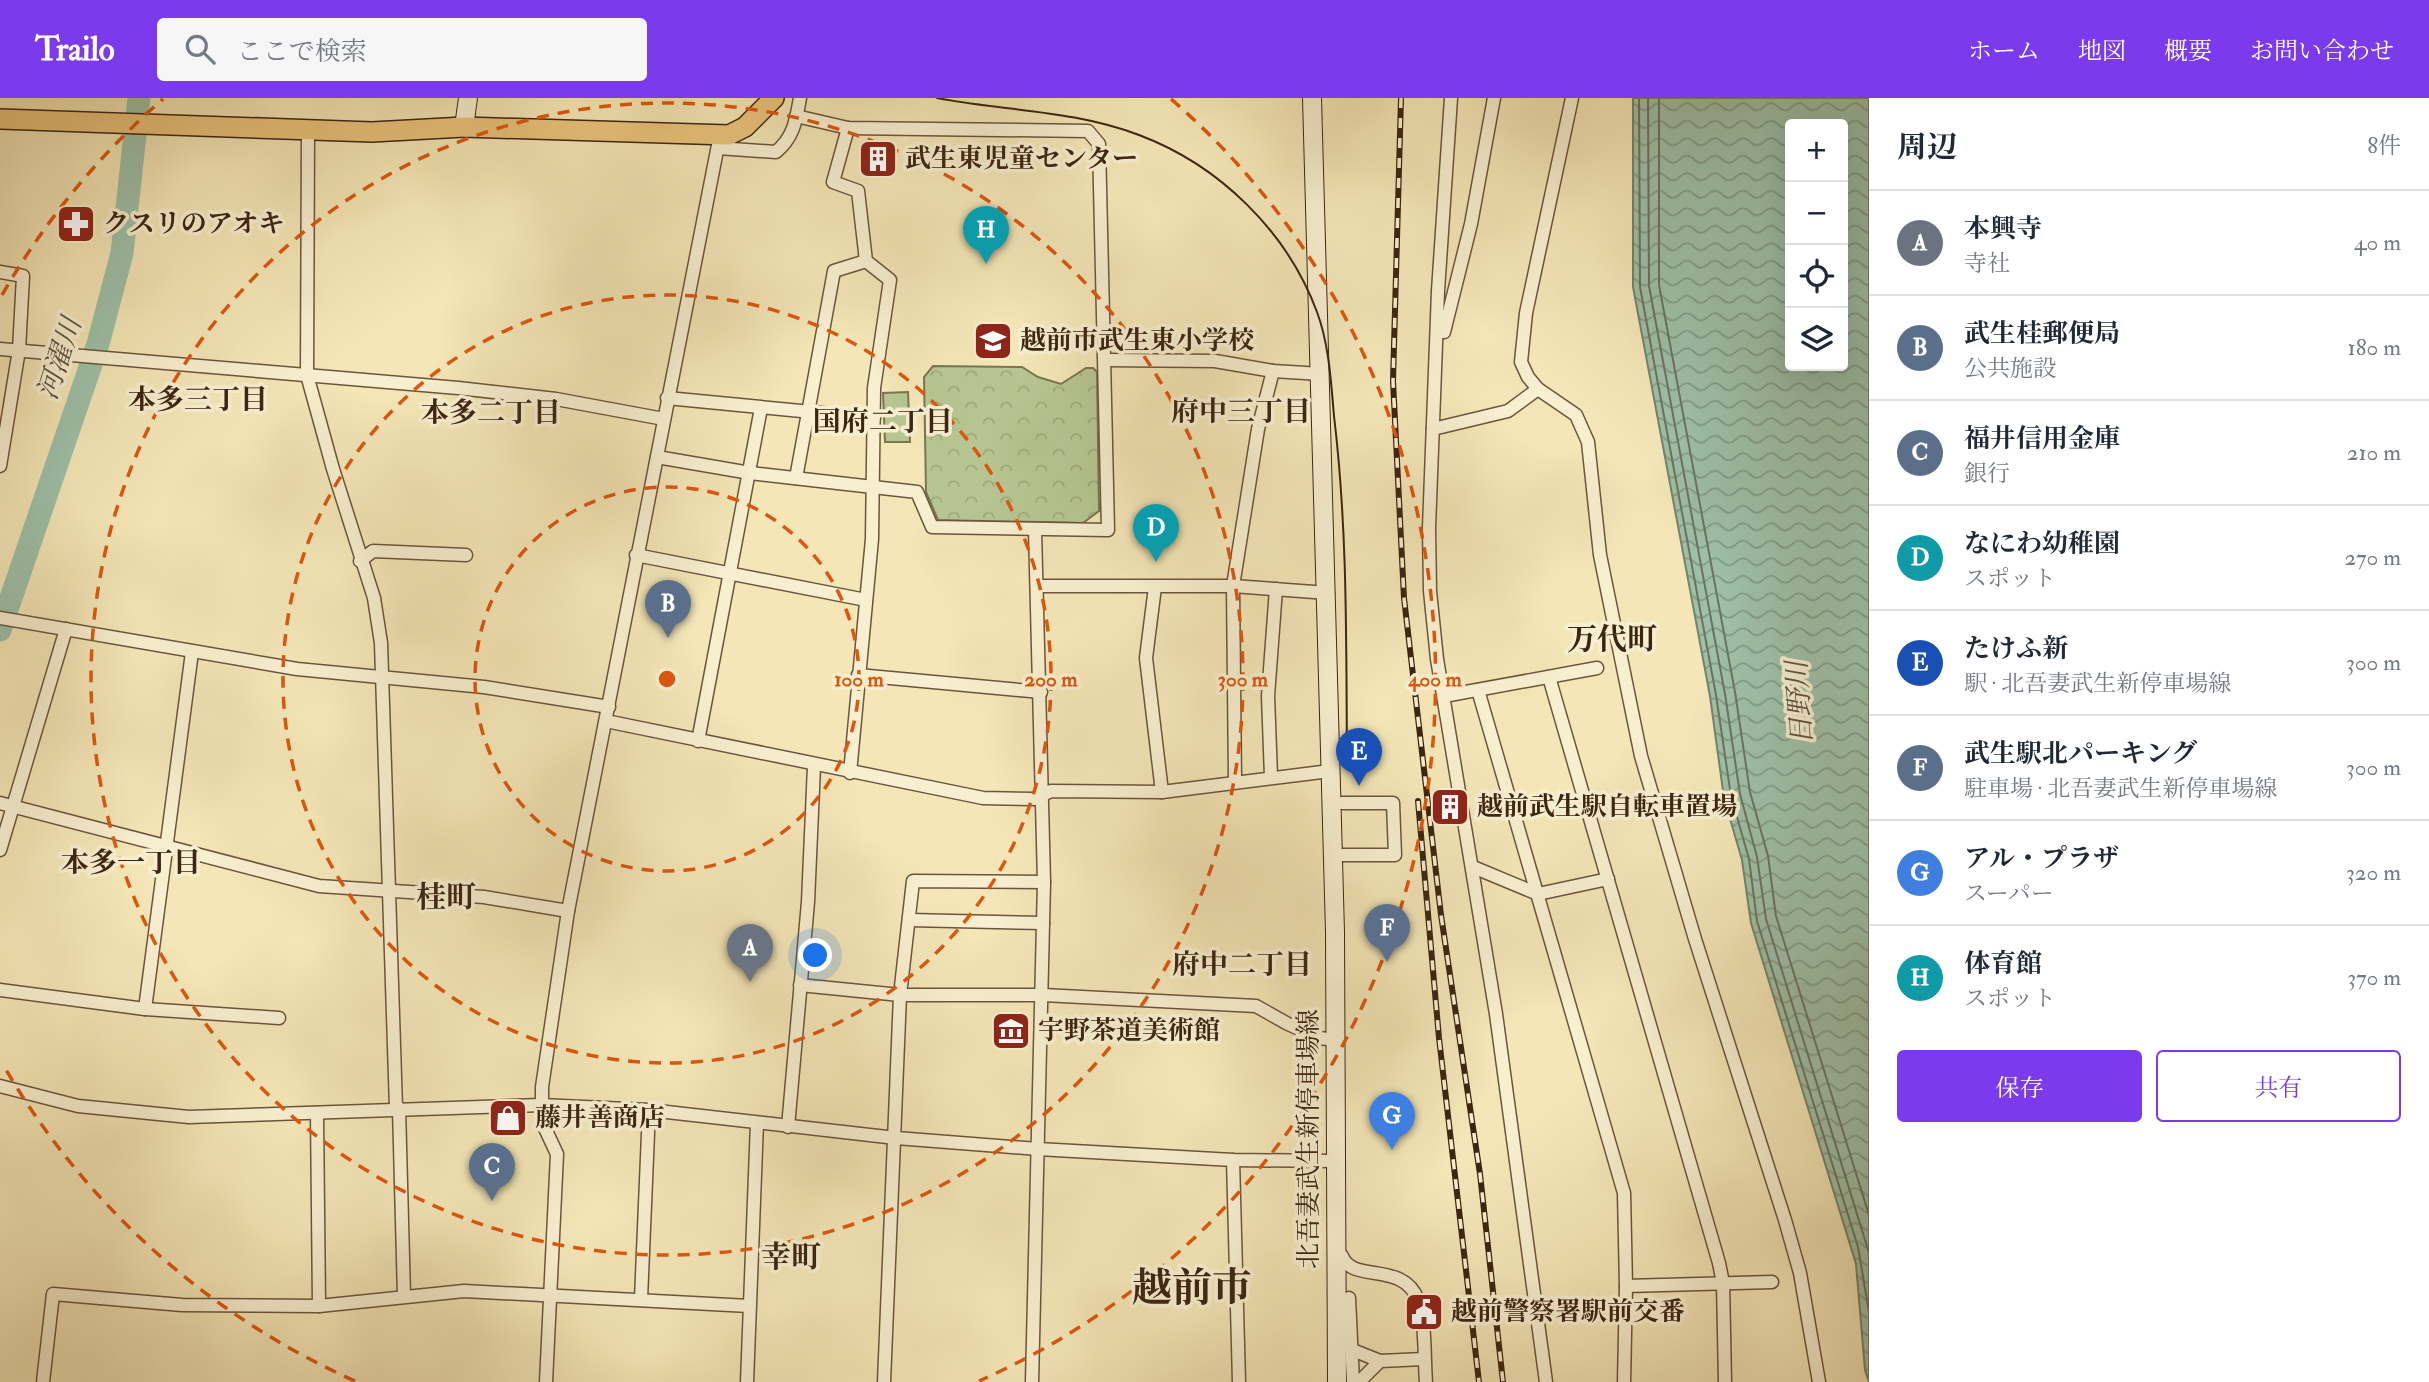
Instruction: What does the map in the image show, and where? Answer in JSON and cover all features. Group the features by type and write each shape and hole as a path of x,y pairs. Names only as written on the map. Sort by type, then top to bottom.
{"main road":[{"path":"0,119 308,130 413,131 464,127 719,141 740,130 774,98"}],"street":[{"path":"464,127 468,98"},
{"path":"546,1382 557,1154 542,1122 541,1105 549,1032 568,911 667,398 719,141 776,152 787,143 800,98"},
{"name":"北吾妻武生新停車場線","path":"1312,98 1328,593 1337,1382"},
{"path":"1438,332 1444,332 1467,246 1494,98"},
{"path":"1572,98 1523,337 1521,362 1528,377 1538,388 1576,415 1588,442 1600,555 1641,756 1695,939 1785,1220 1800,1273 1819,1382"},
{"path":"1450,99 1438,291 1429,528 1430,592 1444,696 1473,867 1546,1382"},
{"path":"657,457 750,473 917,492 932,527 1108,530 1098,144 1088,131 848,128 796,116"},
{"path":"848,128 833,182 858,191 866,261 890,280 874,388 874,489 850,773"},
{"path":"308,130 307,374 376,612 382,676 404,1296"},
{"path":"796,478 834,271 866,261"},
{"path":"0,272 23,276 19,350 0,466"},
{"path":"0,349 307,374 556,399 664,419"},
{"path":"1105,360 1215,361 1273,371 1321,374"},
{"path":"1235,782 1233,586 1258,429 1273,371"},
{"path":"1433,429 1508,411 1538,388"},
{"path":"667,398 874,418"},
{"path":"698,741 732,574 761,408"},
{"path":"1031,1382 1044,882 1044,792 1035,530"},
{"path":"360,561 373,551 466,555"},
{"path":"636,555 866,600"},
{"path":"1037,586 1233,586 1328,593"},
{"path":"1155,587 1146,658 1162,792"},
{"path":"1271,777 1268,696 1276,589"},
{"path":"0,618 192,652 332,673 484,687 609,707"},
{"path":"0,850 6,805 66,629"},
{"path":"145,1009 192,652"},
{"path":"1444,696 1597,668"},
{"path":"858,675 1041,692"},
{"path":"1549,677 1723,1283 1725,1382"},
{"path":"1478,690 1624,1193 1624,1382"},
{"path":"606,721 814,766 983,798 1034,799 1044,792 1162,792 1331,771"},
{"path":"788,1126 814,766"},
{"path":"1341,803 1392,803 1395,855 1341,856"},
{"path":"6,805 319,886 484,897 568,911"},
{"path":"1473,867 1538,894 1608,879"},
{"path":"884,1382 900,995 913,881 1044,882"},
{"path":"909,920 1043,923"},
{"path":"800,985 900,995 1043,995 1256,1006 1320,1038 1335,1040"},
{"path":"0,990 145,1009 279,1018"},
{"path":"0,1086 78,1106 154,1115 223,1118 397,1108 541,1105 649,1110 896,1138 1038,1149 1233,1160 1334,1161"},
{"path":"641,1299 649,1110"},
{"path":"317,1113 319,1306"},
{"path":"747,1382 757,1123"},
{"path":"1233,1160 1239,1382"},
{"path":"1342,1256 1346,1265 1358,1270 1393,1274 1410,1288 1420,1310 1426,1382"},
{"path":"1626,1286 1772,1282"},
{"path":"43,1382 53,1294 182,1305 319,1306 464,1291 552,1293 749,1306"},
{"path":"1349,1298 1353,1382"},
{"path":"1350,1349 1380,1361 1424,1359"},
{"path":"1359,1382 1380,1361"}],"green space":[{"path":"933,366 1022,367 1038,377 1061,384 1086,368 1093,368 1097,372 1099,511 1083,523 938,520 926,492 924,377"},
{"path":"908,392 910,442 885,442 883,393"}],"water":[{"name":"日野川","path":"1633,98 1869,98 1869,1382 1865,1370 1856,1264 1751,923 1742,860 1724,798 1710,696 1633,287"}],"waterway":[{"name":"河濯川","path":"0,630 98,344 122,253 139,98"}],"tram line":[{"path":"937,98 1089,120 1139,135 1168,148 1223,183 1269,228 1288,254 1317,312 1327,350 1342,503 1347,764"}],"railway":[{"path":"1401,98 1393,381 1404,598 1441,915 1480,1174 1503,1382"},
{"path":"1418,801 1439,1038 1479,1382"}],"place":[{"name":"武生東児童センター","path":"878,159"},
{"name":"クスリのアオキ","path":"76,224"},
{"name":"体育館","path":"986,264"},
{"name":"越前市武生東小学校","path":"993,341"},
{"name":"なにわ幼稚園","path":"1156,562"},
{"name":"武生桂郵便局","path":"668,638"},
{"name":"たけふ新","path":"1359,786"},
{"name":"越前武生駅自転車置場","path":"1450,807"},
{"name":"武生駅北パーキング","path":"1387,962"},
{"name":"本興寺","path":"750,982"},
{"name":"宇野茶道美術館","path":"1011,1031"},
{"name":"藤井善商店","path":"508,1118"},
{"name":"アル・プラザ","path":"1392,1150"},
{"name":"福井信用金庫","path":"492,1201"},
{"name":"越前警察署駅前交番","path":"1424,1312"}],"district":[{"name":"本多三丁目","path":"198,400"},
{"name":"府中三丁目","path":"1241,412"},
{"name":"本多二丁目","path":"491,413"},
{"name":"国府二丁目","path":"883,422"},
{"name":"万代町","path":"1612,639"},
{"name":"本多一丁目","path":"131,863"},
{"name":"桂町","path":"446,897"},
{"name":"府中二丁目","path":"1242,965"},
{"name":"幸町","path":"791,1257"},
{"name":"越前市","path":"1192,1288"}]}
